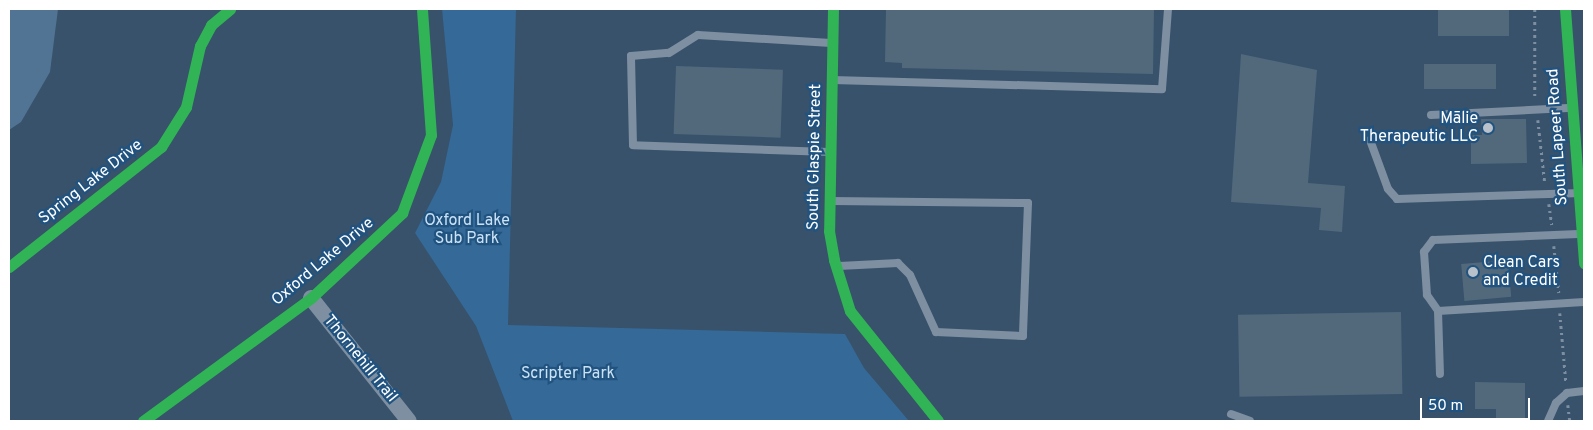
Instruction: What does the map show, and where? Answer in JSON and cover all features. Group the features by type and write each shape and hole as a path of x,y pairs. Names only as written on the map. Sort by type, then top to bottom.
{"street":[{"name":"Spring Lake Drive","path":"9,267 132,174 161,147 186,107 196,78 200,46 211,25 230,9"},
{"name":"Oxford Lake Drive","path":"143,421 311,298 402,214 422,167 431,135 422,9"},
{"name":"South Glaspie Street","path":"833,9 829,201 836,266 850,311 938,421"},
{"name":"South Lapeer Road","path":"1566,9 1584,263"},
{"name":"Thornehill Trail","path":"311,298 409,421"}],"lane":[{"path":"831,80 1162,89 1168,9"},
{"path":"829,152 632,145 631,56 669,53 698,35 832,43"},
{"path":"1431,116 1573,107"},
{"path":"1370,140 1388,189 1398,199 1579,193"},
{"path":"829,201 1028,204 1023,336 936,332 910,275 898,263 836,266"},
{"path":"1440,374 1438,311 1427,295 1424,252 1433,240 1553,237 1582,234"},
{"path":"1438,311 1560,305 1584,302"},
{"path":"1548,421 1556,403 1567,393 1584,391"},
{"path":"1231,414 1250,421"}],"path":[{"path":"1535,9 1536,110 1553,237 1570,421"}],"green space":[{"name":"Scripter Park","path":"442,9 516,9 508,325 845,334 864,368 909,421 513,421 476,326 415,233 441,182 453,125"}],"shaded area":[{"path":"9,9 58,9 50,72 21,122 9,130"}],"building":[{"path":"886,9 1154,9 1153,74 902,68 902,63 885,62"},
{"path":"1438,9 1509,9 1509,36 1438,36"},
{"path":"1241,54 1317,70 1308,183 1345,186 1342,232 1319,230 1321,208 1231,202"},
{"path":"1424,64 1496,64 1496,89 1424,89"},
{"path":"676,66 783,70 781,138 674,134"},
{"path":"1481,119 1526,119 1527,163 1471,164 1471,135 1482,135"},
{"path":"1508,260 1511,297 1464,301 1461,264"},
{"path":"1401,312 1402,394 1239,397 1238,315"},
{"path":"1475,382 1525,383 1525,421 1496,421 1496,409 1475,409"}],"traffic: fast":[{"path":"9,267 161,147 186,107 200,46 211,25 230,9"},
{"path":"143,421 311,298 402,213 431,135 422,9"},
{"path":"833,9 829,231 834,260 850,311 938,421"},
{"path":"1565,9 1584,263"}],"place":[{"name":"Mālie Therapeutic LLC","path":"1488,128"},
{"name":"Clean Cars and Credit","path":"1473,272"}],"park label":[{"name":"Oxford Lake Sub Park","path":"467,230"}]}
